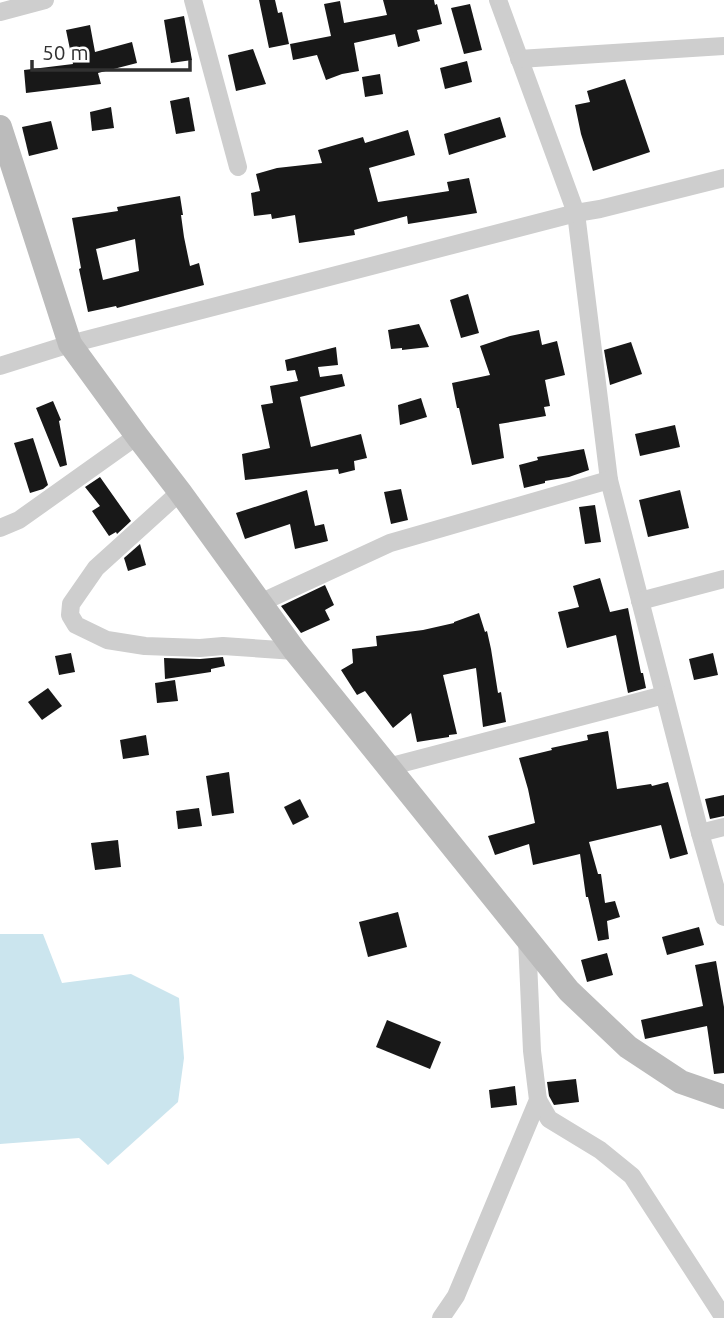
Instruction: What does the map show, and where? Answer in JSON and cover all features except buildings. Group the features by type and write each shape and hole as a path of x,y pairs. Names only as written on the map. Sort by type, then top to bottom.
{"main road":[{"path":"0,127 71,344 295,651 569,991 628,1047 681,1082 724,1097"}],"street":[{"path":"0,12 45,0"},
{"path":"193,0 238,167"},
{"path":"498,0 576,213 609,480 724,916"},
{"path":"519,59 724,46"},
{"path":"0,366 71,344 576,213 724,178"},
{"path":"0,528 19,520 137,436"},
{"path":"260,603 390,543 609,480"},
{"path":"180,492 96,568 71,604 70,615 76,625 107,640 145,646 223,646 295,651"},
{"path":"640,601 724,579"},
{"path":"388,767 664,695"},
{"path":"700,833 724,827"},
{"path":"527,939 532,1051 538,1100 549,1119 600,1150 632,1176 724,1318"},
{"path":"441,1318 456,1296 538,1100"}],"water":[{"path":"0,934 43,934 62,983 131,974 179,998 184,1058 178,1102 108,1165 79,1138 0,1144"}]}
